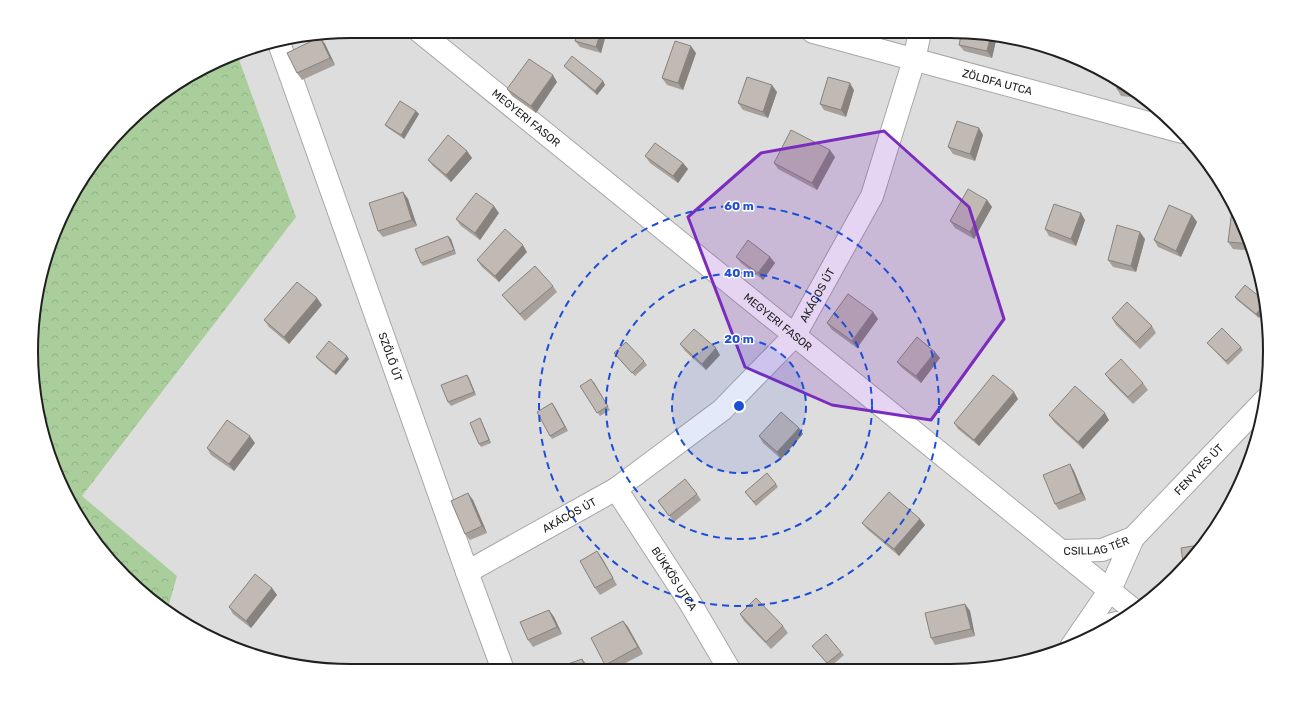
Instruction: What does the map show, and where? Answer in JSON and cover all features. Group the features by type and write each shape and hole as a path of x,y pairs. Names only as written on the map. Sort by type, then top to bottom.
{"street":[{"name":"MEGYERI FASOR","path":"428,38 1063,551"},
{"name":"ZÖLDFA UTCA","path":"835,38 1170,129"},
{"name":"AKÁCOS ÚT","path":"466,572 616,489 722,410 795,335 872,196 914,60 919,38"},
{"name":"SZŐLŐ ÚT","path":"280,46 466,572 501,664"},
{"name":"FENYVES ÚT","path":"1133,538 1258,408"},
{"name":"BÜKKÖS UTCA","path":"616,489 689,601 726,664"},
{"name":"CSILLAG TÉR","path":"1063,551 1102,550 1133,538"},
{"name":"CSILLAG TÉR","path":"1078,637 1110,590 1133,538"},
{"name":"CSILLAG TÉR","path":"1063,551 1130,607"}],"highlighted area":[{"path":"884,131 969,207 1004,319 931,420 832,405 745,367 688,217 761,153"}],"shaded area":[{"path":"950,38 1011,44 1051,55 1088,70 1124,91 1141,103 1185,145 1198,160 1221,195 1231,213 1246,250 1257,290 1260,310 1263,351 1262,371 1257,412 1252,432 1239,471 1231,489 1221,508 1198,542 1171,572 1141,599 1106,622 1070,640 1031,653 991,661 950,664 351,664 290,658 250,647 213,632 194,622 160,599 130,572 103,542 80,508 70,489 55,452 49,432 41,392 38,351 44,290 62,231 80,194 103,160 145,116 160,103 194,80 231,62 290,44 331,39"}],"green space":[{"path":"239,59 296,217 82,496 177,576 169,605 130,572 103,542 80,508 70,489 55,452 44,412 38,351 41,310 49,270 62,231 80,194 103,160 130,130 160,103 194,80"}],"building":[{"path":"576,38 599,38 596,47 575,41"},
{"path":"960,39 990,41 987,51 959,45"},
{"path":"321,40 330,58 297,73 287,53 312,41"},
{"path":"675,41 691,46 678,83 662,78"},
{"path":"572,56 603,81 595,91 564,66"},
{"path":"529,59 553,75 531,106 507,89"},
{"path":"747,77 772,85 763,112 738,103"},
{"path":"828,77 850,83 841,110 820,104"},
{"path":"400,101 416,111 401,135 385,125"},
{"path":"957,121 979,128 970,154 948,147"},
{"path":"791,130 830,150 812,183 774,163"},
{"path":"448,135 467,151 446,175 428,160"},
{"path":"655,143 683,163 673,176 645,156"},
{"path":"968,189 987,200 970,232 950,221"},
{"path":"403,192 412,220 378,231 369,203"},
{"path":"476,193 494,206 475,233 456,219"},
{"path":"1054,204 1081,213 1071,239 1045,229"},
{"path":"1169,205 1192,215 1176,251 1154,240"},
{"path":"1231,214 1244,243 1228,242"},
{"path":"1117,225 1140,232 1131,266 1108,260"},
{"path":"505,229 523,245 495,276 477,260"},
{"path":"448,236 454,250 421,263 415,249"},
{"path":"748,240 770,257 758,273 736,257"},
{"path":"535,266 553,286 520,314 502,295"},
{"path":"297,282 317,298 284,337 264,320"},
{"path":"1245,285 1258,295 1260,310 1256,314 1235,297"},
{"path":"848,294 873,312 852,341 827,323"},
{"path":"1127,302 1152,326 1136,342 1112,318"},
{"path":"1222,328 1241,347 1226,361 1207,343"},
{"path":"694,329 716,348 702,364 680,344"},
{"path":"917,337 935,352 916,376 897,362"},
{"path":"329,341 347,356 334,372 316,357"},
{"path":"626,342 644,361 632,373 614,353"},
{"path":"1121,359 1143,383 1128,397 1105,374"},
{"path":"467,375 474,392 448,402 441,385"},
{"path":"993,375 1014,392 974,440 954,423"},
{"path":"591,379 608,406 597,413 580,386"},
{"path":"1075,386 1105,413 1078,442 1049,415"},
{"path":"552,403 565,427 550,436 537,412"},
{"path":"781,412 799,428 777,452 759,436"},
{"path":"480,418 489,440 479,444 470,423"},
{"path":"227,420 250,436 229,464 207,448"},
{"path":"1070,464 1081,493 1055,504 1043,475"},
{"path":"767,473 776,484 754,502 745,492"},
{"path":"685,479 697,494 669,516 658,501"},
{"path":"889,492 920,519 894,549 862,523"},
{"path":"468,493 482,526 465,534 451,501"},
{"path":"1195,546 1183,559 1181,548"},
{"path":"597,551 613,578 595,588 580,561"},
{"path":"255,574 272,588 246,621 229,607"},
{"path":"756,598 783,626 766,642 740,614"},
{"path":"965,604 971,629 931,638 925,613"},
{"path":"549,610 557,627 528,640 520,622"},
{"path":"623,621 638,647 604,664 591,638"},
{"path":"826,634 841,652 827,663 812,646"},
{"path":"582,659 584,664 568,664"}]}
